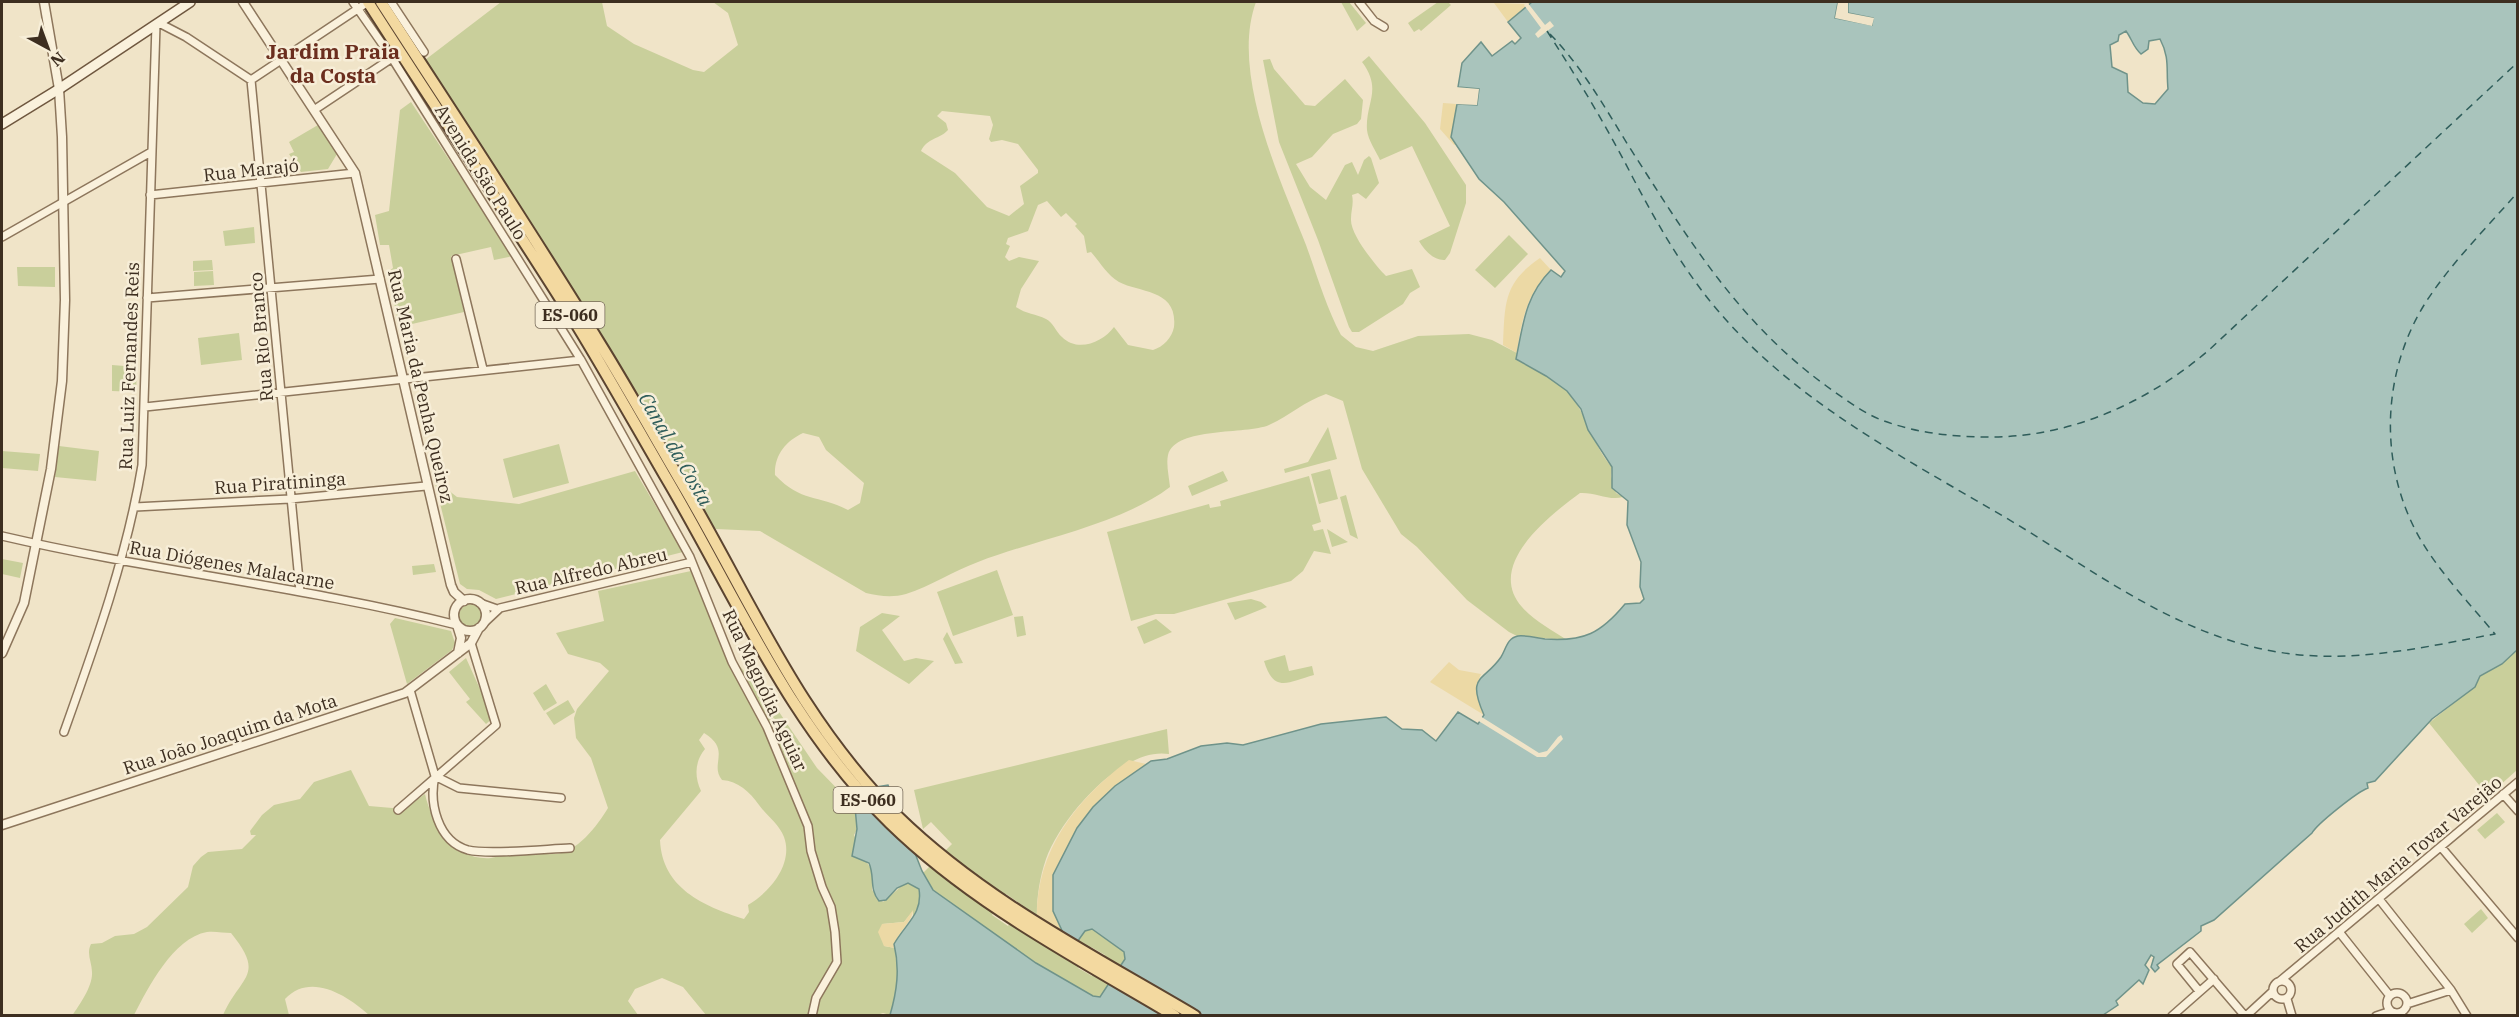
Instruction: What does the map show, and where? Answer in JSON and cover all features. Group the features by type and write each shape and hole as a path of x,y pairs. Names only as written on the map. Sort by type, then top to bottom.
{"main road":[{"path":"2,124 190,2"},
{"name":"ES-060","path":"368,2 576,324 675,493 775,676 834,761 905,837 968,890 1020,924 1175,1016"},
{"name":"ES-060","path":"381,2 597,338 684,488 784,670 842,754 897,815 974,882 1025,916 1195,1016"}],"street":[{"path":"2,653 24,603 52,464 62,381 64,202 59,89 44,2"},
{"name":"Rua Maria da Penha Queiroz","path":"243,2 355,173 404,377 426,486 454,592 464,601"},
{"path":"158,24 195,44 251,80 281,61 355,5 368,2"},
{"path":"391,2 424,52"},
{"path":"1359,2 1374,21 1384,27"},
{"name":"Avenida São Paulo","path":"355,5 392,58 581,360"},
{"name":"Rua Luiz Fernandes Reis","path":"64,732 98,636 135,507 142,465 151,152 158,24"},
{"path":"314,110 392,58"},
{"name":"Rua Rio Branco","path":"251,80 300,591"},
{"path":"2,237 151,152"},
{"name":"Rua Marajó","path":"150,195 262,185 355,173"},
{"path":"456,259 483,369"},
{"path":"147,298 272,286 380,279"},
{"path":"145,407 280,394 404,377 581,360"},
{"name":"Rua Magnólia Aguiar","path":"581,360 692,562 732,662 751,694 786,769 808,826 818,874 831,907 837,962 816,998 812,1016"},
{"name":"Rua Piratininga","path":"135,507 290,499 426,486"},
{"name":"Rua Diógenes Malacarne","path":"2,536 119,561 300,591 457,625"},
{"name":"Rua Alfredo Abreu","path":"480,603 497,609 692,562"},
{"path":"464,601 480,603 486,612 482,626 471,643 458,653 461,638 454,613 459,604 464,601"},
{"name":"Rua Alfredo Abreu","path":"482,626 497,609"},
{"path":"457,625 469,632 482,626"},
{"path":"398,810 435,776 493,729 496,720 471,643"},
{"name":"Rua João Joaquim da Mota","path":"2,825 314,724 411,690 458,653"},
{"path":"411,690 435,776 432,795 434,808 443,829 458,845 477,851 570,848"},
{"path":"435,776 459,788 561,798"},
{"name":"Rua Judith Maria Tovar Varejão","path":"2280,981 2340,933 2517,782"},
{"path":"2503,794 2517,811"},
{"path":"2441,847 2517,938"},
{"path":"2379,899 2451,990 2467,1016"},
{"path":"2340,933 2390,996"},
{"path":"2199,991 2177,964 2190,952 2245,1016 2272,992 2273,986 2280,981 2289,983 2292,989 2287,999 2292,1016"},
{"name":"Rua Judith Maria Tovar Varejão","path":"2292,989 2297,969"},
{"path":"2172,1016 2214,979"},
{"path":"2376,1016 2391,1011 2399,1012 2407,1004 2451,990"},
{"path":"2272,992 2277,998 2287,999"},
{"path":"2390,996 2401,994 2407,1004"},
{"path":"2390,996 2388,1002 2391,1011"}],"green space":[{"path":"501,2 602,2 607,26 634,44 693,70 704,72 738,45 728,13 713,2 1256,2 1250,30 1249,61 1262,125 1272,158 1326,302 1341,335 1356,347 1373,351 1418,336 1469,334 1492,340 1517,353 1516,359 1549,377 1567,391 1574,399 1605,459 1612,467 1611,476 1616,493 1623,497 1612,498 1580,493 1538,528 1516,559 1511,575 1513,591 1522,607 1538,621 1567,640 1517,636 1509,632 1467,600 1417,547 1401,534 1362,469 1343,401 1326,394 1269,425 1197,435 1184,439 1174,446 1168,455 1170,487 1127,512 978,562 906,594 886,596 866,593 760,531 716,529 696,514 425,60","holes":["942,111 990,116 993,125 989,139 991,142 1002,140 1018,144 1038,170 1038,173 1020,186 1024,204 1009,216 987,207 955,173 921,151 930,141 948,130 946,123 937,116","1047,201 1061,217 1066,213 1077,224 1075,226 1084,236 1087,253 1091,252 1115,279 1128,286 1156,294 1170,305 1174,315 1174,327 1164,344 1153,350 1128,345 1114,327 1097,341 1083,345 1075,344 1062,337 1048,320 1016,307 1021,289 1039,261 1019,257 1009,261 1005,257 1010,246 1006,244 1008,238 1028,231 1038,205","803,433 819,437 826,450 864,483 860,503 848,510 793,490 775,475 779,455 797,436"]},
{"path":"1341,2 1349,2 1366,23 1357,31"},
{"path":"1438,2 1448,2 1451,5 1421,31 1419,29 1414,32 1408,23"},
{"path":"1369,56 1425,123 1466,185 1466,203 1450,253 1445,260 1437,259 1430,254 1419,241 1450,226 1412,146 1380,160 1369,138 1367,120 1372,89 1368,72 1362,62"},
{"path":"1270,59 1274,69 1305,105 1315,106 1345,79 1363,100 1361,119 1357,124 1333,134 1312,157 1296,164 1310,187 1326,200 1345,165 1352,162 1358,175 1364,160 1369,156 1379,183 1366,199 1358,193 1352,195 1351,219 1354,233 1386,276 1412,269 1420,287 1410,293 1403,304 1359,332 1352,332 1349,327 1279,142 1263,60"},
{"path":"411,102 513,256 494,260 491,247 451,256 464,312 399,327 388,272 393,268 389,245 380,245 375,215 389,211 400,110"},
{"path":"318,125 337,154 328,169 301,172 289,154 294,152 289,142"},
{"path":"254,227 255,243 225,246 223,231"},
{"path":"1509,235 1528,254 1495,288 1475,270"},
{"path":"212,260 213,270 193,271 193,261"},
{"path":"17,267 55,267 55,287 18,286"},
{"path":"213,271 214,285 194,286 194,272"},
{"path":"239,333 242,360 201,365 198,338"},
{"path":"112,365 137,367 136,392 112,391"},
{"path":"1328,427 1337,459 1285,473 1284,469 1308,462"},
{"path":"559,444 569,483 513,498 503,459"},
{"path":"59,446 99,451 96,481 55,477"},
{"path":"2,451 40,454 38,471 2,468"},
{"path":"1330,469 1338,499 1319,504 1311,474"},
{"path":"635,471 683,552 496,599 479,590 467,589 460,584 434,479 457,497 519,504"},
{"path":"1223,471 1228,481 1192,496 1188,486"},
{"path":"1309,476 1321,522 1312,525 1314,531 1323,529 1331,554 1314,551 1303,571 1291,581 1174,614 1156,614 1131,621 1107,532 1209,504 1210,508 1221,506 1220,501"},
{"path":"1346,495 1358,539 1350,535 1340,497"},
{"path":"1327,529 1348,542 1332,547"},
{"path":"2,559 23,563 20,578 2,574"},
{"path":"434,564 436,572 413,575 412,566"},
{"path":"997,570 1013,615 953,636 937,592"},
{"path":"691,571 720,644 775,706 817,768 855,807 857,829 854,835 872,870 872,890 883,902 904,884 908,883 919,889 919,910 913,917 913,911 904,922 882,924 884,946 895,948 898,965 897,990 890,1015 883,1013 874,1016 706,1015 683,987 662,978 635,989 628,1001 638,1015 369,1015 350,1000 328,989 306,987 295,991 285,999 289,1015 223,1015 243,983 249,967 247,958 231,933 207,932 195,936 173,954 154,978 134,1015 72,1016 85,995 92,977 89,951 91,944 102,943 115,936 134,934 147,927 188,887 193,866 201,857 208,852 242,849 256,835 251,835 250,831 262,815 274,805 300,799 314,782 351,770 369,806 404,809 425,794 433,818 447,839 466,854 478,857 491,858 513,852 562,853 578,844 608,808 591,758 576,738 574,718 577,709 609,671 600,663 568,654 556,633 604,621 598,591","holes":["704,733 712,739 719,751 718,768 722,780 738,785 752,796 779,828 786,847 786,857 778,877 764,893 748,905 749,912 744,919 714,908 687,893 668,871 663,857 660,840 701,791 697,780 697,769 699,759 705,749 699,740"]},
{"path":"1251,599 1267,607 1235,620 1227,603"},
{"path":"471,604 476,605 482,611 482,621 476,627 471,628 466,627 460,621 459,616 460,611 466,605"},
{"path":"882,613 900,616 882,630 904,661 916,658 934,661 909,684 856,651 860,627"},
{"path":"1023,616 1026,635 1017,637 1014,617"},
{"path":"395,618 451,631 455,643 452,650 407,684 390,624"},
{"path":"1156,619 1172,632 1144,644 1137,627"},
{"path":"947,632 963,663 955,664 943,639"},
{"path":"2517,650 2517,770 2488,796 2429,723 2474,687 2480,676"},
{"path":"1285,655 1289,671 1312,666 1314,675 1289,682 1277,682 1272,678 1264,661"},
{"path":"466,658 493,718 486,724 466,702 470,699 449,672"},
{"path":"546,684 557,703 544,711 533,693"},
{"path":"568,700 575,712 554,725 546,713"},
{"path":"1167,729 1169,754 1151,754 1132,761 1096,788 1065,824 1046,859 1042,874 1037,923 1073,948 1085,931 1092,929 1124,952 1125,959 1100,997 1093,996 1036,963 932,890 923,873 952,844 931,822 923,829 914,790","holes":["1006,894 1022,905 1008,926 992,915","1091,947 1105,955 1092,976 1078,968"]},
{"path":"2497,813 2505,822 2485,839 2477,830"},
{"path":"2481,909 2488,918 2472,933 2464,924"}],"sand":[{"path":"1532,2 1508,22 1494,3 1525,4"},
{"path":"1443,103 1457,104 1451,137 1457,144 1454,145 1440,129"},
{"path":"1540,258 1551,270 1536,288 1526,308 1517,353 1503,345 1508,296 1519,276"},
{"path":"1449,662 1459,670 1481,674 1478,694 1484,715 1430,682"},
{"path":"1129,760 1146,764 1093,807 1053,875 1053,911 1065,937 1037,923 1038,898 1051,851 1062,830 1091,792"},
{"path":"913,910 895,948 884,946 878,932 882,924 904,922"}],"water":[{"path":"1532,2 1838,2 1835,18 1872,25 1873,18 1848,13 1848,2 2517,2 2517,650 2502,664 2480,676 2475,687 2432,719 2375,781 2367,783 2368,788 2355,795 2329,816 2214,920 2201,926 2201,931 2157,965 2159,968 2155,972 2151,967 2154,957 2151,955 2145,965 2149,970 2143,984 2139,980 2116,1001 2118,1005 2103,1015 890,1015 897,980 894,944 916,912 920,898 919,889 908,883 897,888 886,900 879,901 874,892 869,863 852,856 857,829 855,807 870,788 888,785 922,871 933,890 1036,963 1093,996 1100,997 1125,959 1124,952 1092,929 1085,931 1075,945 1065,937 1053,911 1053,875 1077,828 1093,807 1115,786 1151,761 1167,759 1201,746 1227,743 1243,745 1321,724 1386,717 1402,729 1422,730 1436,741 1458,712 1478,724 1484,715 1479,702 1477,685 1501,657 1511,639 1528,636 1559,640 1591,634 1608,622 1625,604 1640,603 1644,599 1640,587 1641,562 1627,525 1628,501 1612,488 1612,467 1588,430 1581,409 1567,391 1516,359 1526,312 1536,290 1551,270 1561,277 1565,271 1504,202 1479,179 1451,137 1457,104 1477,105 1479,89 1458,87 1462,63 1481,42 1492,56 1512,41 1515,44 1521,38 1508,22","holes":["2126,31 2141,54 2148,49 2149,41 2160,39 2163,46 2168,89 2155,104 2143,103 2128,92 2127,74 2112,67 2110,45 2118,41 2119,35"]}],"pier":[{"path":"1527,2 1545,25 1550,21 1554,26 1538,38 1535,34 1541,28 1524,5"},
{"path":"1838,2 1841,2 1839,16 1870,22 1846,15 1845,2 1848,2 1848,13 1874,18 1872,26 1835,18"},
{"path":"1455,87 1479,89 1477,105 1454,104 1457,101 1475,102 1476,91 1458,90"},
{"path":"1480,716 1539,753 1547,751 1561,735 1563,739 1546,757 1537,757 1477,720"}],"ferry route":[{"path":"1547,31 1592,103 1660,228 1680,260 1714,306 1746,341 1781,373 1856,428 2140,600 2204,631 2237,643 2272,651 2328,656 2384,653 2495,634 2438,566 2422,542 2407,512 2397,481 2392,448 2391,416 2394,383 2402,351 2415,321 2432,293 2452,267 2518,192"},
{"path":"1550,34 1592,87 1692,243 1715,274 1765,333 1793,360 1845,399 1879,419 1920,431 1977,437 2051,431 2107,413 2161,386 2209,350 2518,62"}],"district":[{"name":"Jardim Praia da Costa","path":"333,63"}],"water label":[{"name":"Canal da Costa","path":"676,449"}]}
